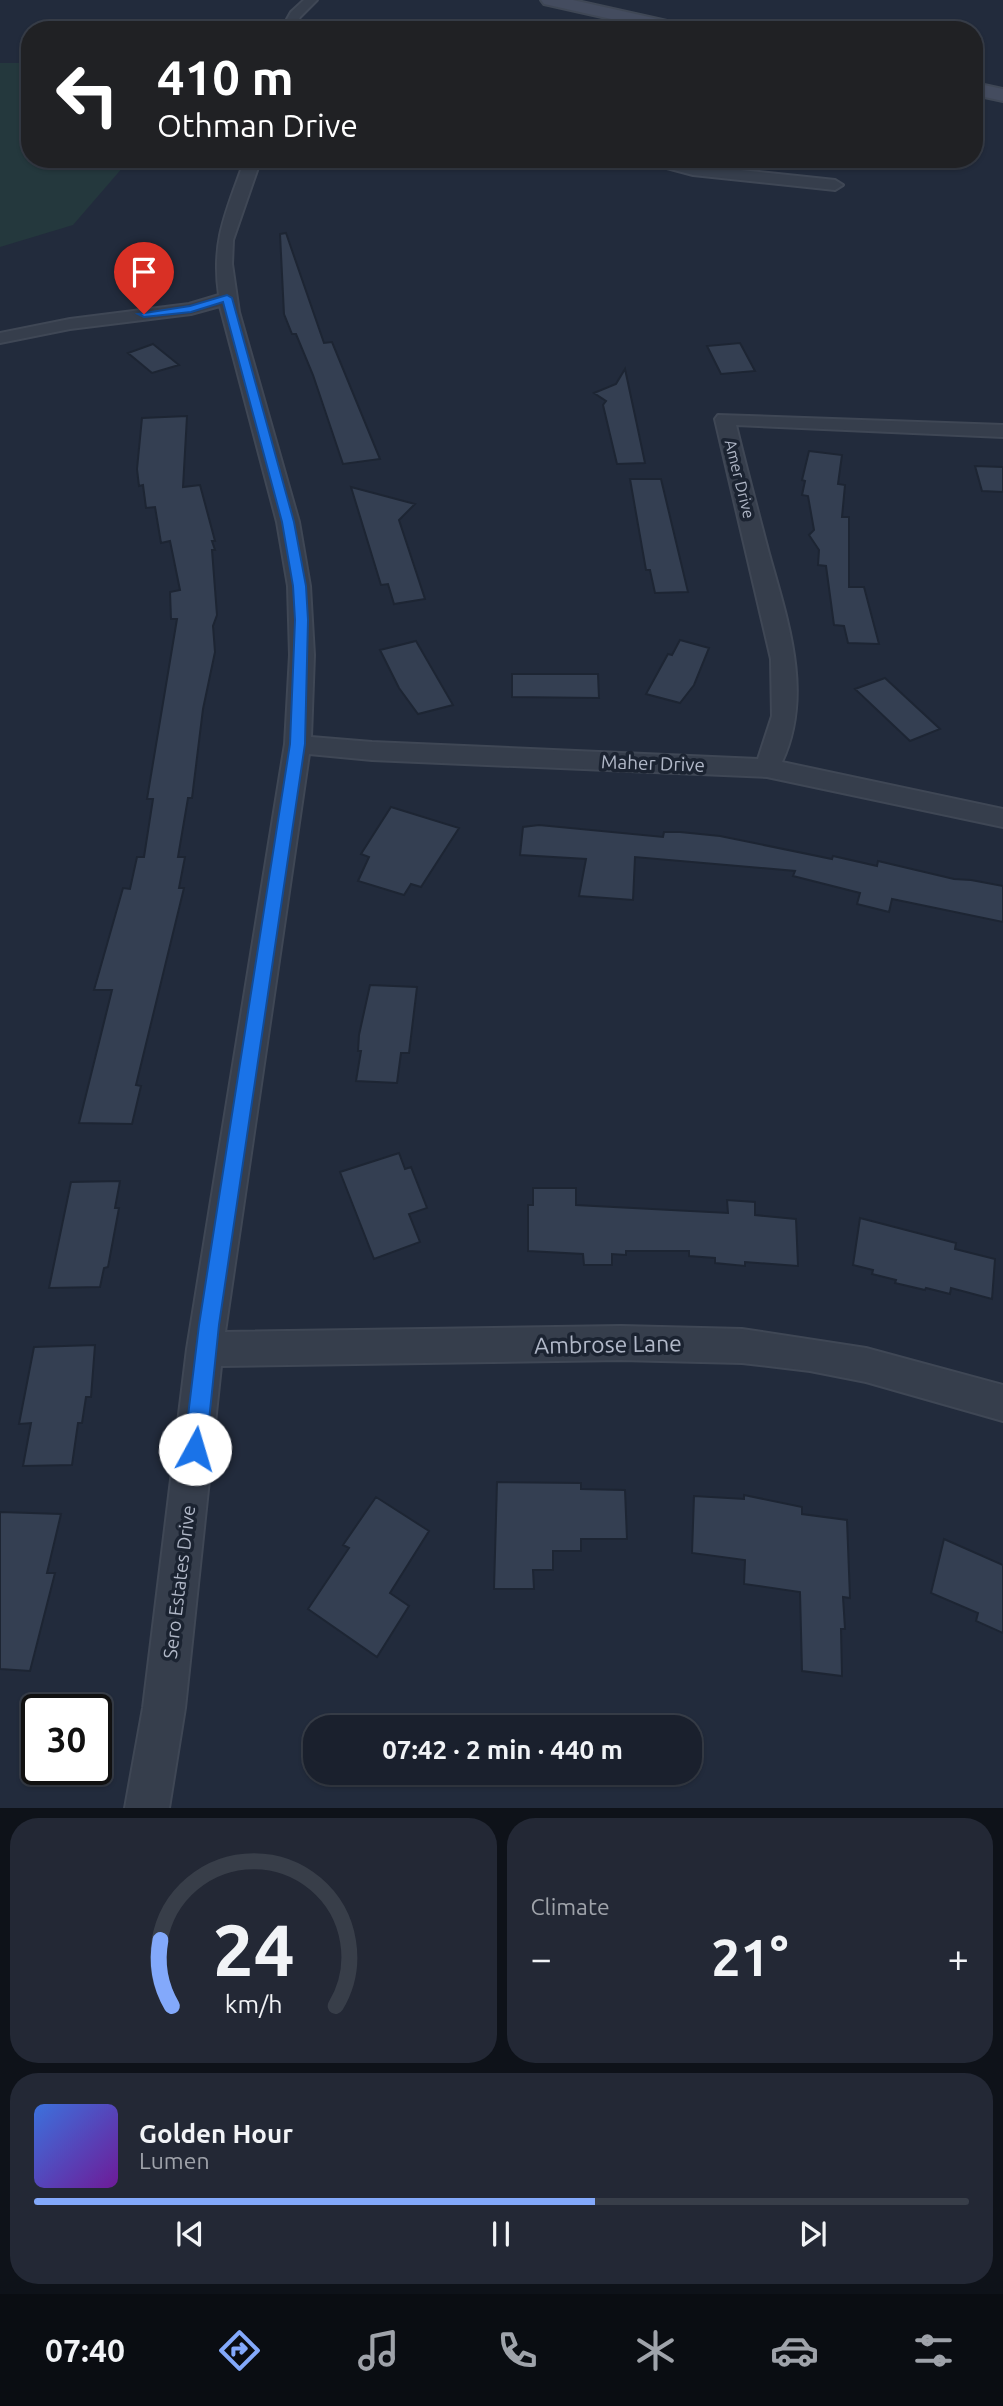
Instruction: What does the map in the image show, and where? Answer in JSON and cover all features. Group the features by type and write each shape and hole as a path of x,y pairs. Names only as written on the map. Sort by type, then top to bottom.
{"street":[{"path":"292,21 311,0"},
{"path":"550,0 619,21"},
{"path":"983,91 1003,95"},
{"name":"Sero Estates Drive","path":"147,1808 164,1708 205,1349 298,744 302,655 299,586 288,522 227,298 223,264 225,240 250,168"},
{"path":"683,168 835,185"},
{"path":"0,338 70,324 191,309 227,298"},
{"name":"Amer Drive","path":"767,768 773,759 784,715 783,662 778,625 725,419 1003,431"},
{"name":"Maher Drive","path":"298,744 372,751 767,768 1003,818"},
{"name":"Ambrose Lane","path":"205,1349 459,1347 658,1341 736,1345 784,1350 896,1370 1003,1403"}],"green space":[{"path":"0,63 21,63 21,168 122,168 73,225 0,247"}],"building":[{"path":"286,233 324,343 332,342 380,459 343,464 313,375 296,334 292,334 284,314 280,234"},
{"path":"740,343 755,371 721,374 707,346"},
{"path":"153,344 179,365 152,373 128,353"},
{"path":"625,369 645,463 617,464 603,405 606,401 594,393 616,384"},
{"path":"187,416 183,487 200,485 215,541 212,541 215,550 212,550 217,615 213,626 215,652 203,709 192,798 188,798 178,857 185,857 179,888 184,888 136,1085 141,1086 132,1124 79,1123 112,990 94,990 123,888 130,889 137,857 144,857 153,799 147,799 177,619 171,619 170,592 180,590 170,541 161,543 155,507 146,508 143,485 139,486 137,469 142,418"},
{"path":"809,451 842,455 838,484 845,485 842,517 849,517 849,587 864,587 879,644 848,643 844,626 834,625 826,566 818,565 819,550 809,535 814,530 808,496 802,495 805,481 802,480"},
{"path":"975,466 1003,467 1003,492 982,491"},
{"path":"630,479 661,479 688,592 655,593 650,570 646,570"},
{"path":"351,487 415,504 399,520 425,599 394,604 388,584 381,585"},
{"path":"680,640 709,648 694,685 680,703 646,694 668,654 672,655"},
{"path":"416,641 453,705 418,714 399,688 380,650"},
{"path":"512,674 598,674 599,698 512,697"},
{"path":"885,678 940,729 910,741 855,689"},
{"path":"391,807 459,828 421,887 411,884 404,895 358,881 369,857 361,854"},
{"path":"539,825 663,837 664,832 720,836 832,859 833,856 877,866 878,861 954,879 1003,886 1003,922 892,899 889,912 857,904 860,893 793,876 795,871 635,857 633,900 579,896 586,859 520,855 523,827"},
{"path":"370,985 417,987 409,1053 401,1053 397,1083 356,1081 361,1051 358,1051 359,1035"},
{"path":"399,1153 405,1169 411,1167 427,1208 409,1214 420,1242 374,1259 340,1172"},
{"path":"120,1181 115,1208 119,1208 108,1267 104,1268 100,1287 49,1288 71,1182"},
{"path":"533,1188 576,1188 576,1205 728,1213 727,1200 755,1202 755,1215 796,1219 798,1266 715,1263 715,1258 689,1256 689,1251 626,1251 626,1255 612,1254 612,1265 584,1265 583,1254 528,1251 528,1205 533,1205"},
{"path":"860,1218 956,1243 955,1249 995,1259 992,1299 951,1288 950,1294 895,1283 896,1280 872,1274 873,1270 853,1265"},
{"path":"95,1345 91,1397 86,1397 82,1423 78,1423 72,1465 23,1466 31,1423 19,1424 34,1347"},
{"path":"497,1482 581,1483 581,1489 625,1490 627,1539 581,1539 581,1551 553,1551 553,1570 533,1570 534,1589 494,1589"},
{"path":"744,1495 802,1507 802,1514 847,1520 850,1598 843,1597 845,1629 841,1629 842,1676 802,1671 800,1592 744,1584 745,1560 692,1553 694,1496 744,1499"},
{"path":"376,1497 429,1531 390,1593 409,1606 377,1657 308,1609 349,1548 343,1545"},
{"path":"0,1512 61,1514 47,1573 55,1573 30,1671 0,1669"},
{"path":"944,1539 1003,1565 1003,1633 976,1621 978,1613 931,1593"}],"route":[{"path":"144,314 191,309 227,298 252,398 288,522 299,586 301,620 298,744 205,1349 195,1449"}]}
